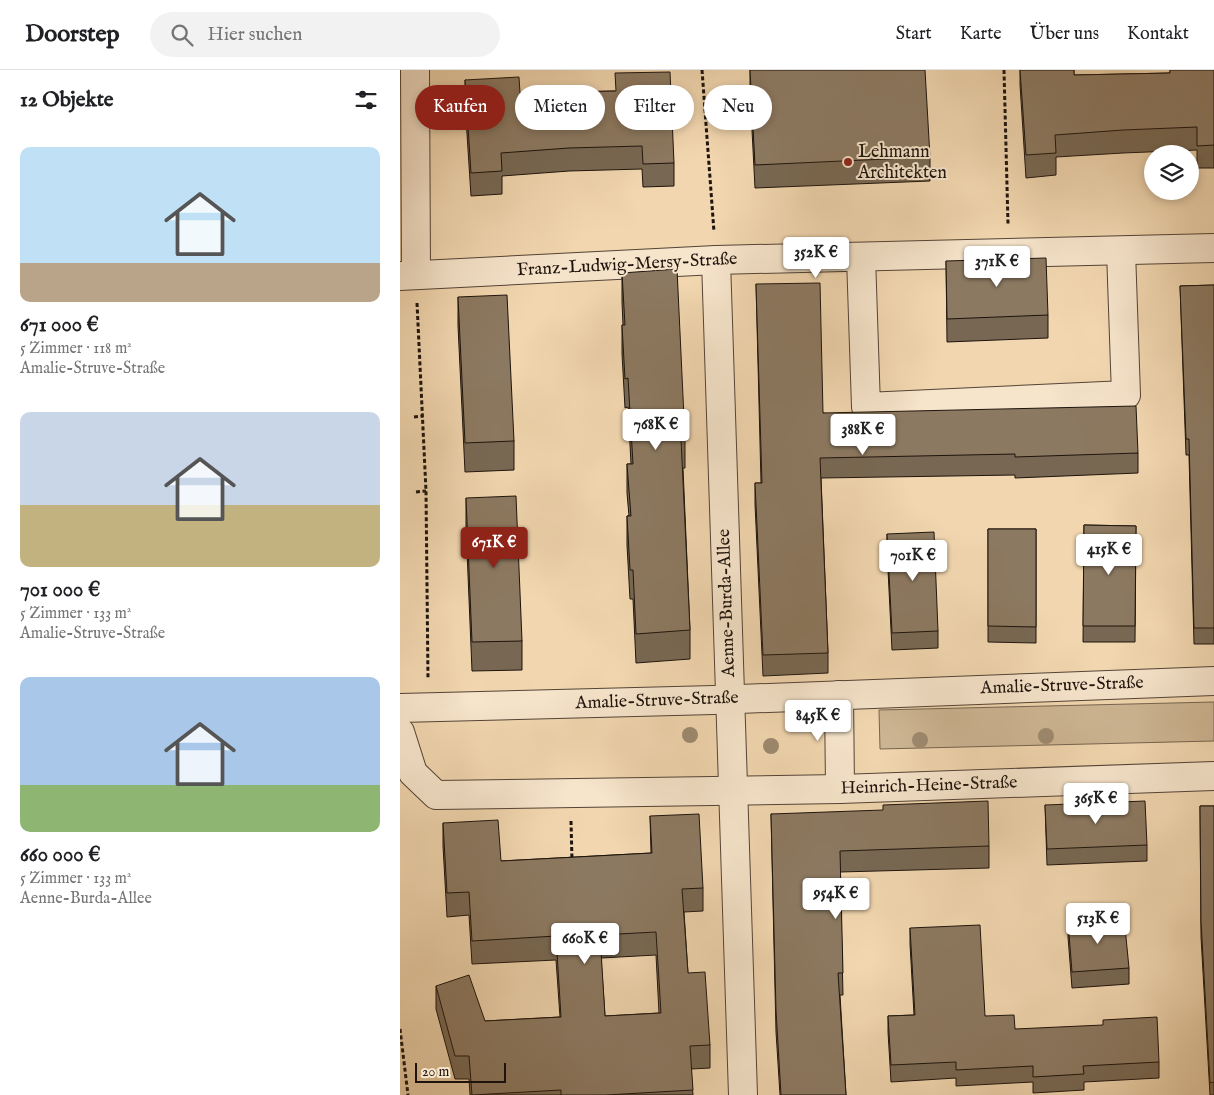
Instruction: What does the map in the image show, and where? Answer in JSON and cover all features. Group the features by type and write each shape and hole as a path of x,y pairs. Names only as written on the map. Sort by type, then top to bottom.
{"street":[{"path":"408,275 416,70"},
{"name":"Franz-Ludwig-Mersy-Straße","path":"408,275 716,260 1214,248"},
{"path":"861,257 866,407 1126,395 1121,251"},
{"name":"Aenne-Burda-Allee","path":"716,260 743,1095"},
{"name":"Amalie-Struve-Straße","path":"400,708 730,700 1214,681"},
{"path":"838,695 840,789"},
{"path":"400,732 412,773 436,795 733,791"},
{"name":"Heinrich-Heine-Straße","path":"733,791 1214,776"}],"path":[{"path":"702,70 716,260"},
{"path":"1004,70 1008,254"},
{"path":"408,275 418,342 423,416 429,706"},
{"path":"412,342 418,342"},
{"path":"414,417 423,416"},
{"path":"416,492 426,491"},
{"path":"570,794 572,861"},
{"path":"400,1029 408,1095"}],"shaded area":[{"path":"1214,702 1214,741 880,749 879,710"}],"building":[{"path":"750,70 925,70 930,157 755,165 753,130 772,130 772,85 751,85"},
{"path":"1020,70 1074,70 1074,75 1170,73 1170,70 1214,70 1214,145 1197,145 1197,127 1123,130 1055,135 1056,153 1026,155"},
{"path":"670,72 671,85 616,85 615,73"},
{"path":"519,77 520,85 515,85 515,130 605,130 605,91 615,91 615,130 673,130 674,163 643,164 642,146 569,148 501,153 502,171 471,173 468,130 505,130 505,85 465,85 465,80"},
{"path":"1046,258 1048,315 947,319 946,261"},
{"path":"677,269 685,439 681,439 690,630 636,634 633,570 630,570 627,516 631,516 627,464 633,464 628,378 625,379 622,325 625,325 622,273"},
{"path":"820,283 823,413 1136,406 1138,453 1015,457 1015,454 820,458 828,653 763,655 755,483 762,483 756,284"},
{"path":"1214,285 1214,628 1194,628 1189,439 1186,439 1180,286"},
{"path":"507,295 514,441 465,443 458,297"},
{"path":"516,496 522,641 472,642 466,498"},
{"path":"1084,525 1136,526 1135,626 1083,626"},
{"path":"988,529 1036,529 1036,627 988,626"},
{"path":"934,532 938,631 892,633 887,534"},
{"path":"988,801 989,846 840,851 843,973 838,973 846,1095 781,1095 776,1010 771,814 883,810 883,805"},
{"path":"1145,801 1147,845 1047,849 1045,805"},
{"path":"1200,806 1214,806 1214,1082 1210,1083 1201,921"},
{"path":"699,814 703,888 682,889 688,973 705,972 710,1045 690,1046 693,1090 606,1095 561,1095 561,1090 472,1095 469,1056 455,1056 436,986 469,975 485,1021 561,1017 556,936 472,941 469,892 447,893 443,823 498,820 501,861 652,853 650,816","holes":["656,932 661,1013 605,1016 600,935"]},
{"path":"1124,917 1129,968 1072,972 1068,921"},
{"path":"980,925 985,1016 1014,1015 1015,1029 1103,1025 1103,1020 1157,1017 1159,1062 1083,1066 1084,1074 1033,1077 1033,1066 956,1070 956,1062 891,1065 888,1016 915,1015 910,928"}],"place":[{"name":"Lehmann Architekten","path":"848,162"}]}
